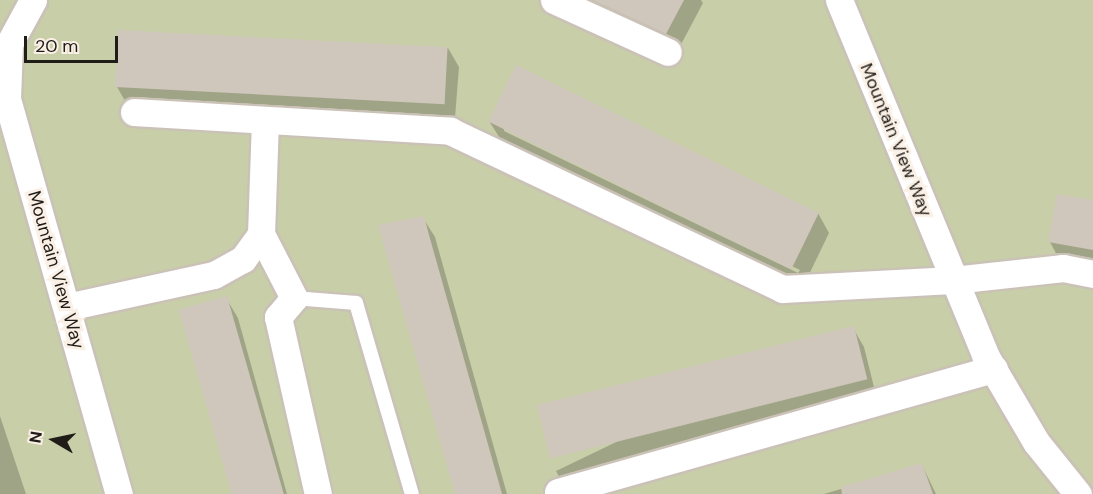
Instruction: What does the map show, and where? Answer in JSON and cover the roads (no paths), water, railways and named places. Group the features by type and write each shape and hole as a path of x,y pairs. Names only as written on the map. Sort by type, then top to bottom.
{"street":[{"name":"Mountain View Way","path":"33,0 4,38 7,99 119,494"},
{"path":"554,0 668,52"},
{"name":"Mountain View Way","path":"839,0 953,280 994,369 1036,442 1078,494"},
{"path":"134,112 450,131 782,289 953,280 1063,268 1093,274"},
{"path":"264,120 261,234 294,298 278,317 318,494"},
{"path":"67,307 214,275 243,259 261,234"},
{"path":"558,492 994,369"}],"lane":[{"path":"294,298 356,303 412,494"}]}
